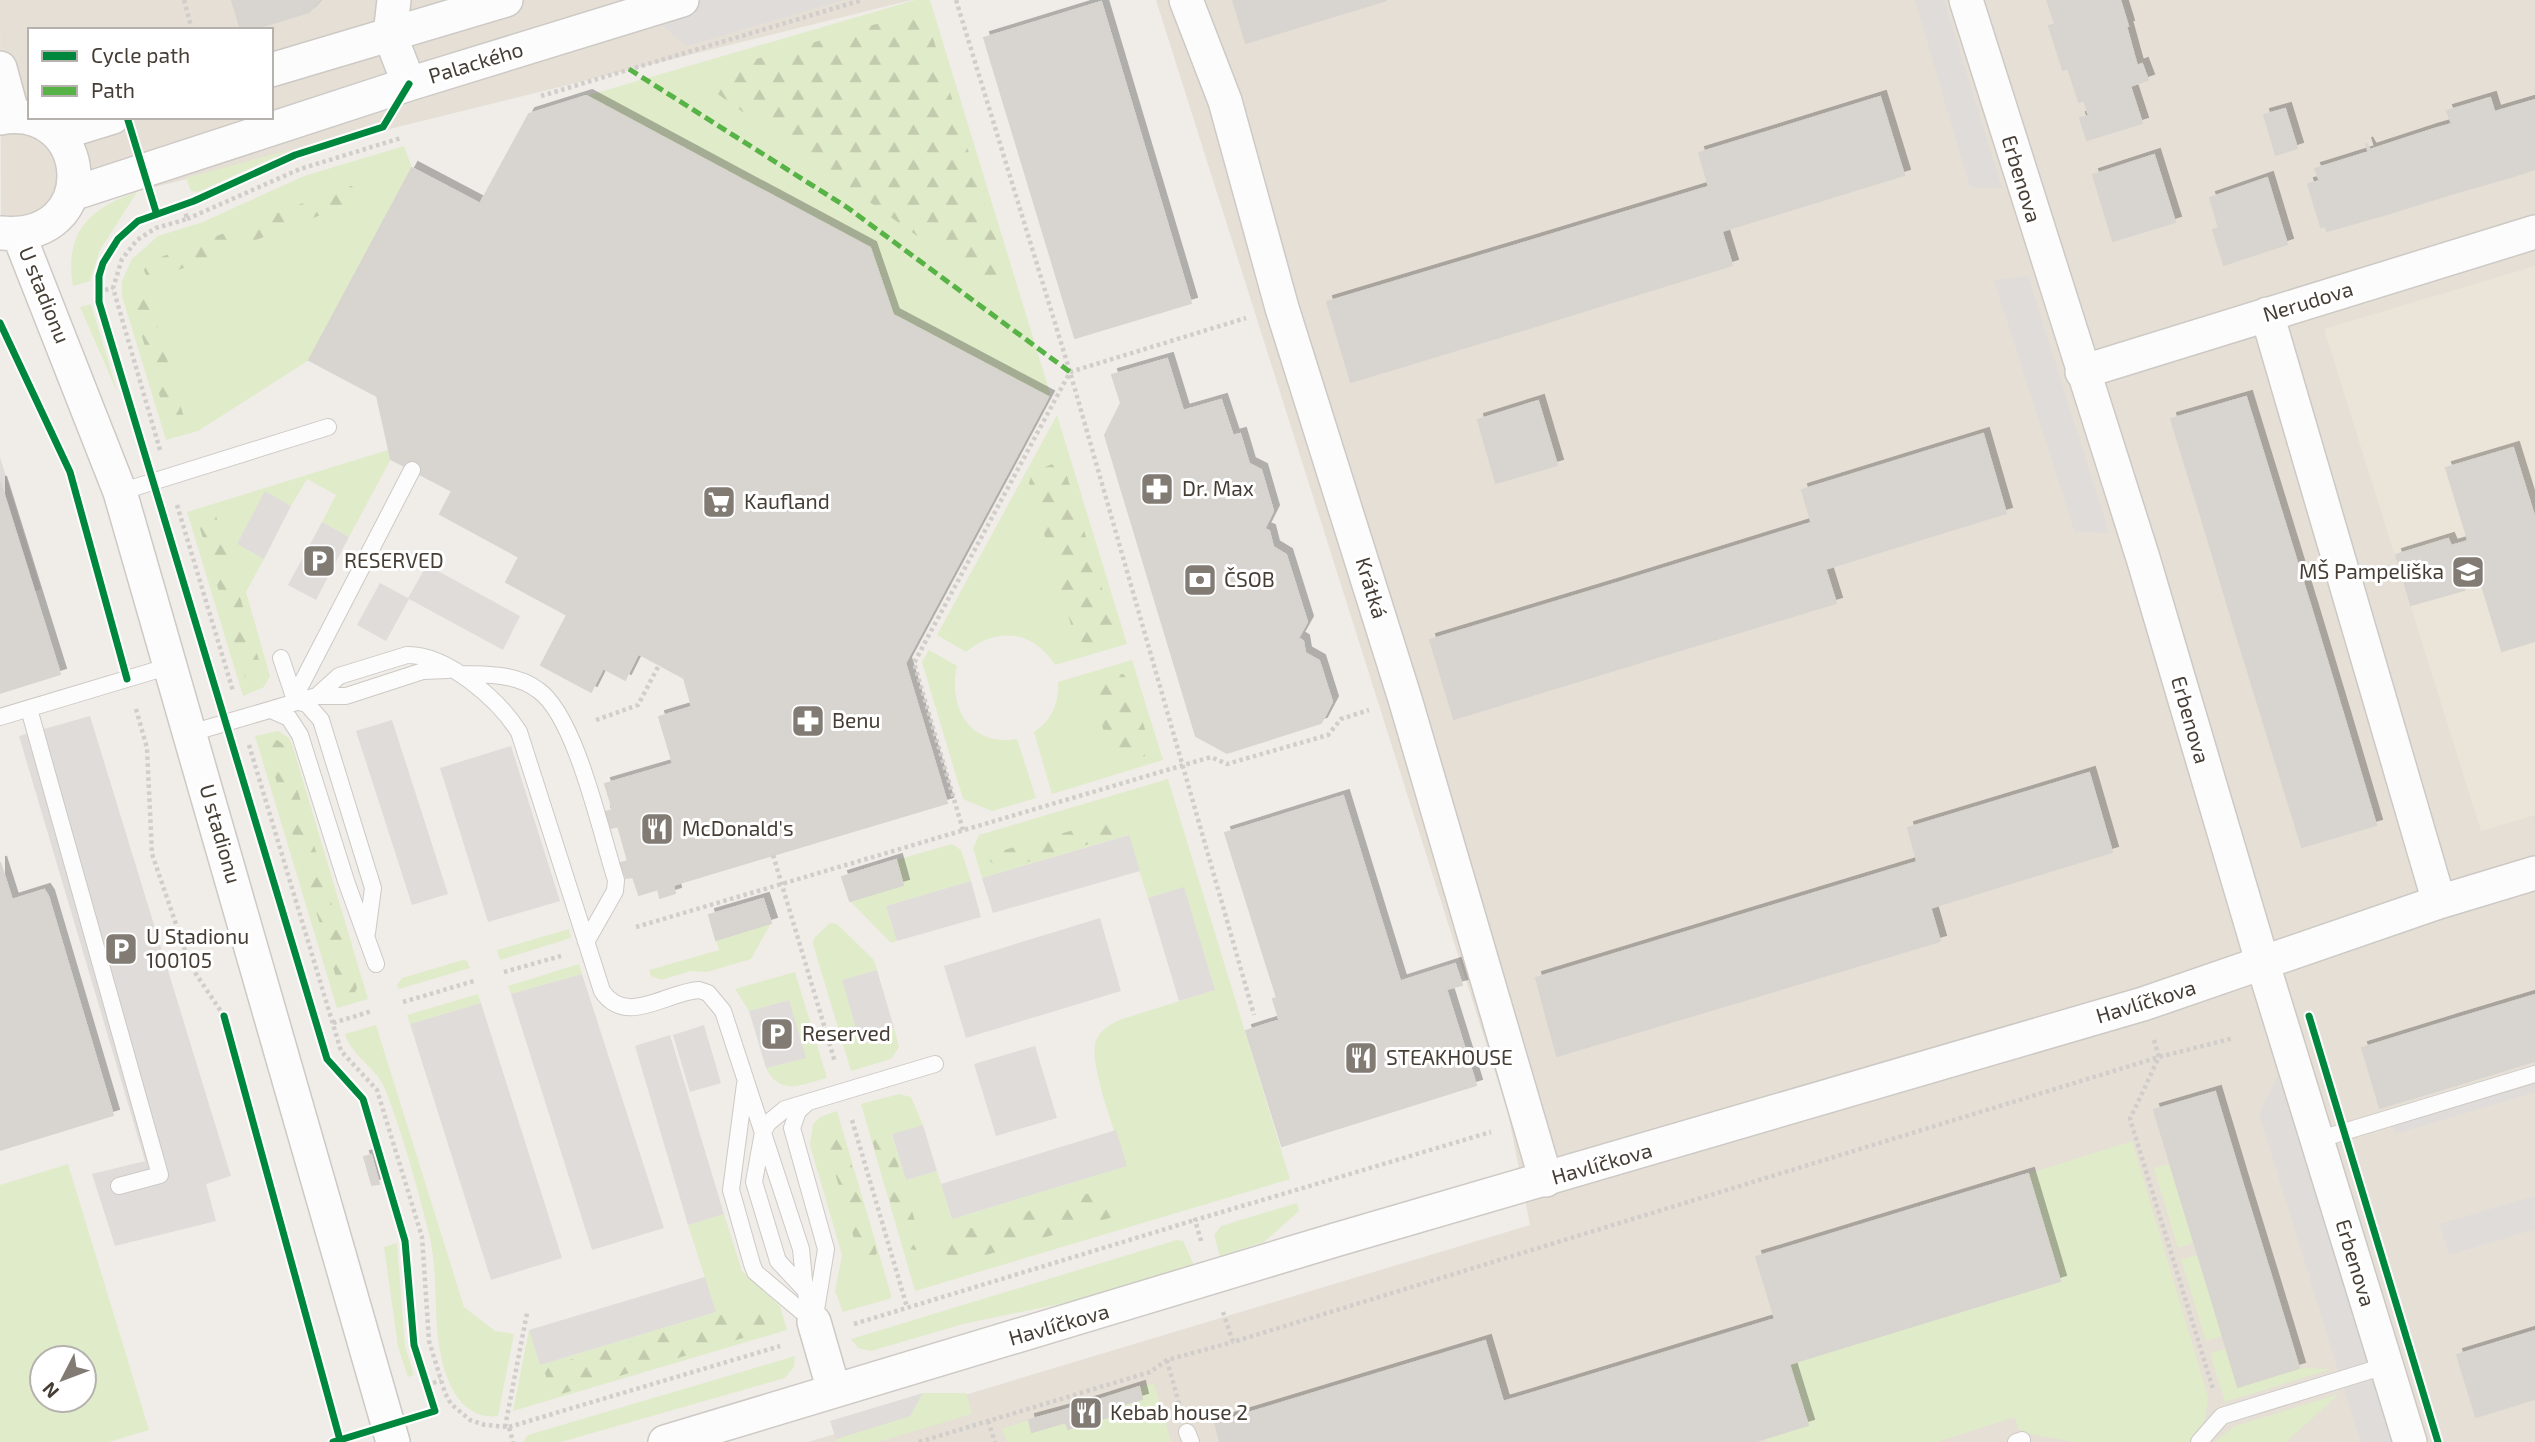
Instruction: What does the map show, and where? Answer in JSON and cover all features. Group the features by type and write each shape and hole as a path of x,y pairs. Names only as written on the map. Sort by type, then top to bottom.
{"street":[{"path":"394,0 390,35 409,84"},
{"path":"273,69 506,0"},
{"name":"Palackého","path":"72,194 409,84 682,0"},
{"name":"Krátká","path":"1186,0 1225,101 1282,307 1405,699 1546,1180"},
{"name":"Erbenova","path":"1966,0 2143,558 2262,961 2410,1442"},
{"path":"0,68 7,117 37,121 58,134 74,162 72,194"},
{"path":"58,134 107,119"},
{"name":"U stadionu","path":"72,194 64,210 52,223 36,232 10,234 120,492 391,1433"},
{"name":"Nerudova","path":"2082,372 2535,232"},
{"path":"2267,314 2439,902"},
{"name":"Havlíčkova","path":"665,1442 2143,1004 2211,982 2262,961 2535,873"},
{"path":"803,1332 834,1391"}],"lane":[{"path":"120,492 328,427"},
{"path":"295,701 412,470"},
{"path":"191,733 317,696 339,676 407,655 419,655 456,672 498,705 519,732 602,991 615,1005 630,1009 689,990 708,993 723,1011 801,1249 805,1290 803,1332"},
{"path":"281,658 295,701"},
{"path":"0,717 170,666"},
{"path":"456,672 506,676 539,690 553,704 569,732 616,880 615,891 586,942"},
{"path":"295,701 307,704 321,720 373,888 367,935"},
{"path":"29,709 160,1175 119,1186"},
{"path":"271,710 289,718 300,735 346,881 376,964"},
{"path":"805,1290 778,1261 754,1182 763,1132 780,1112 935,1064"},
{"path":"2317,1140 2535,1074"},
{"path":"745,1082 761,1103 780,1112"},
{"path":"745,1082 731,1190 755,1272 803,1332"},
{"path":"803,1332 826,1249 792,1128 798,1111 807,1103"},
{"path":"2199,1442 2222,1416 2388,1365"}],"path":[{"path":"184,0 191,28"},
{"path":"541,96 862,0"},
{"path":"956,0 1070,372 1254,1015"},
{"path":"235,698 113,288 122,260 137,240 156,228 187,219 300,169 401,138"},
{"path":"187,219 184,208 194,201"},
{"path":"98,284 99,302"},
{"path":"106,290 113,288"},
{"path":"963,830 914,663 1070,372 1282,307"},
{"path":"12,319 0,323 52,435"},
{"path":"73,485 147,748 152,854 190,965 224,1016 332,1413 337,1441 391,1433"},
{"path":"590,721 638,705 659,665"},
{"path":"636,927 1211,757 1227,764 1328,735 1340,719 1405,699"},
{"path":"247,738 341,1051 377,1090 422,1237 429,1341 445,1393 460,1413 485,1425 507,1427 803,1332"},
{"path":"774,855 839,1075"},
{"path":"504,972 564,955"},
{"path":"403,1002 474,981"},
{"path":"2143,1004 2159,1057 2130,1119 2222,1416"},
{"path":"333,1023 372,1011"},
{"path":"919,1442 1150,1372 1167,1360 2159,1057 2234,1038"},
{"path":"849,1108 907,1307"},
{"path":"847,1326 1529,1121"},
{"path":"1195,1220 1204,1250"},
{"path":"1221,1306 1233,1342"},
{"path":"513,1442 507,1427 527,1313"},
{"path":"1167,1360 1189,1437"},
{"path":"430,1398 430,1384 441,1380"},
{"path":"332,1413 339,1411"},
{"path":"988,1421 995,1442"}],"shaded area":[{"path":"0,0 912,0 1,225"},
{"path":"683,0 843,0 686,46 646,11"},
{"path":"1156,0 2535,0 2535,1442 808,1442 1530,1225 1508,1113"},
{"path":"1915,0 1944,0 2002,188 1970,187"},
{"name":"MŠ Pampeliška","path":"2535,266 2535,815 2481,831 2324,329"},
{"path":"2028,276 2109,533 2075,532 1994,280"},
{"path":"0,457 41,589 15,599 0,692"},
{"path":"265,491 291,506 264,559 237,544"},
{"name":"RESERVED","path":"322,522 349,537 316,600 288,585"},
{"path":"427,565 520,616 503,650 409,599 386,641 357,625 380,583 408,598"},
{"name":"U Stadionu 100105","path":"90,716 231,1176 206,1184 216,1221 115,1246 92,1174 145,1161 19,736"},
{"path":"392,720 448,894 412,905 356,731"},
{"path":"511,746 560,901 488,922 440,768"},
{"path":"1129,835 1140,871 993,913 982,878"},
{"path":"971,881 981,917 897,941 886,906"},
{"path":"1184,887 1215,990 1179,1001 1148,898"},
{"path":"1100,918 1121,991 966,1038 944,966"},
{"name":"Reserved","path":"877,970 894,1028 859,1038 842,980"},
{"path":"582,974 664,1228 592,1250 511,994"},
{"name":"Reserved","path":"789,1000 806,1058 766,1068 749,1011"},
{"path":"481,1003 562,1258 491,1280 410,1024"},
{"path":"704,1025 721,1083 690,1092 673,1035"},
{"path":"670,1035 724,1214 688,1225 635,1046"},
{"path":"1035,1046 1057,1118 996,1136 974,1064"},
{"path":"2278,1076 2392,1442 2361,1442 2336,1363 2259,1113"},
{"path":"2535,1077 2535,1092 2395,1134 2390,1120"},
{"path":"923,1125 937,1171 906,1180 892,1134"},
{"path":"1116,1130 1127,1166 952,1219 941,1184"},
{"path":"2535,1196 2535,1229 2449,1255 2440,1224"},
{"path":"705,1277 716,1312 540,1365 529,1330"},
{"path":"923,1393 910,1416 836,1439 830,1421"}],"green space":[{"path":"915,0 930,0 1050,393 1048,397 893,315 870,248 586,96"},
{"path":"920,13 928,22 1005,268 1002,278 996,283 982,282 712,90 712,78 719,70"},
{"path":"404,146 412,168 309,360 198,431 166,440 122,296 122,281 132,259 158,236 203,222 304,176"},
{"path":"293,149 198,192 191,191 186,178"},
{"path":"352,186 358,195 352,203 155,279 146,275 144,270 148,262"},
{"path":"137,192 100,250 90,281 73,286 72,251 84,225 105,206"},
{"path":"143,296 150,300 185,421 180,429 171,429 168,424 133,306 137,298"},
{"path":"91,304 118,394 80,307"},
{"path":"1057,415 1127,644 1055,665 1036,645 1014,636 990,639 966,652 937,635"},
{"path":"388,450 391,459 349,537 322,522 336,495 307,479 291,506 265,492 237,544 264,559 246,592 270,676 264,687 243,696 187,512"},
{"path":"1052,464 1066,473 1114,627 1106,641 1089,646 1075,638 1029,483 1032,473"},
{"path":"208,512 216,516 263,674 258,683 248,682 245,677 198,522 203,514"},
{"path":"929,650 957,666 956,696 966,721 987,737 1017,739 1036,798 992,811 963,799 922,662"},
{"path":"1132,660 1163,760 1052,794 1034,732 1053,710 1058,682"},
{"path":"1123,674 1130,682 1150,745 1145,756 1124,765 1114,761 1110,754 1093,692 1096,682"},
{"path":"278,731 289,738 293,747 368,999 337,1008 255,736"},
{"path":"277,740 284,745 357,988 353,996 343,995 340,990 267,750 271,742"},
{"path":"1168,779 1290,1179 915,1291 861,1104 899,1094 911,1097 923,1125 892,1135 906,1180 937,1171 952,1219 1126,1166 1097,1070 1095,1044 1099,1035 1105,1028 1122,1019 1215,990 1184,888 1148,898 1128,835 982,878 973,848 979,835"},
{"path":"1115,818 1123,823 1123,832 1117,836 1000,870 989,860 994,853"},
{"path":"952,844 961,850 971,881 886,906 897,941 891,943 850,901 903,885 896,860"},
{"path":"771,923 751,959 707,972 691,971 661,980 651,976 649,970 719,950 716,940"},
{"path":"830,923 837,924 874,960 877,970 843,980 859,1037 894,1028 899,1047 891,1059 851,1071 813,944 814,938"},
{"path":"569,929 571,938 500,960 497,950"},
{"path":"467,961 470,968 399,989 397,985 402,978"},
{"path":"579,964 582,974 511,994 508,986"},
{"path":"795,972 827,1078 793,1086 778,1083 766,1068 805,1058 789,1000 749,1011 735,989"},
{"path":"478,994 481,1003 410,1024 407,1015"},
{"path":"376,1025 464,1307 495,1331 514,1334 498,1416 479,1414 462,1403 446,1373 438,1334 433,1253 409,1161 385,1089 353,1049 345,1034"},
{"path":"837,1111 892,1298 843,1312 835,1291 842,1255 810,1145 813,1124 820,1117"},
{"path":"879,1117 885,1121 921,1241 916,1250 907,1249 903,1244 868,1127 873,1119"},
{"path":"835,1128 842,1132 877,1253 872,1262 863,1261 859,1256 825,1138 829,1130"},
{"path":"2132,1141 2208,1397 2205,1420 2189,1442 2075,1442 2024,1433 2019,1430 2015,1417 1937,1442 1767,1442 1766,1438 1808,1425 1789,1364 2059,1281 2028,1174"},
{"path":"68,1164 149,1430 109,1442 0,1442 0,1185"},
{"path":"2170,1164 2194,1243 2178,1248 2154,1168"},
{"path":"1107,1188 1115,1193 1120,1209 1113,1217 956,1264 948,1259 943,1242 947,1235"},
{"path":"1297,1203 1299,1211 1264,1242 1220,1256 1214,1235 1221,1226"},
{"path":"724,1214 742,1271 780,1306 787,1330 513,1411 529,1330 540,1365 716,1312 688,1225"},
{"path":"1177,1240 1183,1241 1194,1265 1079,1300 963,1324 871,1351 858,1348 851,1339"},
{"path":"397,1243 405,1346 414,1375 408,1377 398,1347 384,1247"},
{"path":"2198,1255 2223,1336 2206,1341 2181,1259"},
{"path":"753,1305 761,1309 765,1325 759,1333 558,1395 550,1390 545,1373 549,1366"},
{"path":"2227,1348 2239,1387 2299,1368 2331,1369 2225,1402 2210,1353"},
{"path":"795,1356 794,1367 785,1378 561,1442 523,1442 528,1435"},
{"path":"1154,1383 1171,1442 1007,1442 1002,1429 1029,1420 1032,1432 1066,1422 1068,1429 1110,1416 1108,1409 1142,1399 1139,1387"},
{"path":"923,1393 966,1393 972,1414 878,1442 837,1442 836,1439 910,1416"},
{"path":"2339,1394 2286,1442 2214,1442 2235,1426"}],"building":[{"path":"232,0 320,0 309,12 257,28 240,28"},
{"path":"1233,0 1387,0 1246,43"},
{"path":"2047,0 2120,0 2128,26 2056,48 2049,26 2055,24"},
{"path":"1101,2 1191,303 1075,338 984,38"},
{"path":"2126,26 2137,66 2142,64 2148,80 2130,86 2142,123 2087,140 2080,118 2089,116 2084,100 2079,102 2068,68 2063,70 2056,48"},
{"name":"Kaufland","path":"586,96 870,248 893,315 1048,397 905,663 947,803 673,885 675,893 660,898 658,889 639,895 633,877 626,878 621,863 628,861 618,826 611,828 605,812 613,810 605,784 673,764 659,717 692,707 684,678 506,582 519,557 440,514 452,491 391,459 377,396 309,360 412,168 480,204 529,114"},
{"path":"1880,97 1904,175 1722,231 1699,153"},
{"path":"2490,98 2514,176 2451,194 2431,130 2452,124 2447,111"},
{"path":"2535,100 2535,169 2514,176 2495,112"},
{"path":"2285,109 2297,148 2276,155 2264,115"},
{"path":"2431,130 2451,194 2387,214 2366,143 2370,150"},
{"path":"2369,152 2387,214 2327,231 2326,226 2321,227 2308,184 2320,181 2315,169"},
{"path":"2154,155 2175,222 2113,241 2093,175"},
{"path":"2267,178 2287,244 2224,265 2213,230 2219,228 2210,198"},
{"path":"1708,187 1732,265 1542,324 1517,245"},
{"path":"1517,245 1542,324 1351,382 1327,302"},
{"path":"1167,359 1183,411 1221,400 1233,436 1240,434 1249,464 1261,470 1273,511 1264,529 1269,531 1273,547 1286,555 1307,622 1298,638 1303,641 1305,653 1319,661 1332,702 1321,723 1227,753 1196,736 1105,435 1121,403 1112,375"},
{"path":"2246,397 2279,504 2204,526 2171,419"},
{"path":"1538,401 1557,465 1496,483 1478,420"},
{"path":"1983,434 2006,513 1825,569 1802,490"},
{"path":"2513,448 2535,519 2535,641 2502,651 2446,468"},
{"path":"0,482 60,674 0,693"},
{"path":"2279,504 2312,611 2236,633 2204,526"},
{"path":"1811,523 1836,603 1644,661 1621,582"},
{"path":"2448,539 2451,546 2468,541 2480,578 2463,583 2464,590 2411,605 2396,555"},
{"path":"1621,582 1644,661 1454,719 1430,640"},
{"path":"2312,611 2344,717 2269,740 2236,633"},
{"path":"567,615 638,654 625,680 603,668 591,692 541,665"},
{"path":"2344,717 2376,825 2302,847 2269,740"},
{"path":"2089,773 2112,852 1930,908 1908,828"},
{"path":"1343,796 1400,981 1279,1019 1273,999 1277,998 1225,833"},
{"path":"896,860 903,885 850,901 842,877"},
{"path":"0,862 12,900 44,890 48,896 113,1115 0,1150"},
{"path":"1917,862 1940,941 1748,999 1726,920"},
{"path":"763,899 771,923 716,940 709,915"},
{"path":"1726,920 1748,999 1557,1056 1536,978"},
{"name":"STEAKHOUSE","path":"1455,964 1462,985 1446,989 1476,1085 1282,1146 1246,1031"},
{"path":"2535,995 2535,1061 2466,1082 2449,1021"},
{"path":"2449,1021 2466,1082 2380,1108 2362,1048"},
{"path":"2215,1092 2243,1185 2182,1203 2154,1110"},
{"path":"371,1155 379,1184 372,1185 364,1157"},
{"path":"2028,1174 2060,1281 1789,1364 1756,1257"},
{"path":"2243,1185 2271,1276 2210,1294 2182,1203"},
{"path":"2271,1276 2299,1368 2238,1387 2210,1294"},
{"path":"1775,1319 1808,1425 1753,1442 1515,1442 1503,1402"},
{"path":"2535,1331 2535,1399 2476,1417 2457,1355"},
{"path":"1485,1341 1515,1442 1220,1442 1215,1423"},
{"path":"1139,1387 1142,1399 1108,1409 1105,1398"},
{"name":"Kebab house 2","path":"1105,1398 1111,1416 1068,1429 1062,1411"},
{"path":"1062,1411 1066,1422 1032,1432 1029,1420"}],"marked path":[{"path":"629,69 848,208 1070,372"}],"cycle path":[{"path":"333,1442 435,1411 414,1345 405,1241 363,1099 327,1059 99,302 99,276 103,263 118,239 138,221 194,201 295,155 383,127 409,84"},
{"path":"128,119 156,212"},
{"path":"0,323 70,472 127,679"},
{"path":"224,1016 340,1440"},
{"path":"2309,1016 2438,1442"}],"place":[{"name":"Dr. Max","path":"1157,489"},
{"name":"Kaufland","path":"719,502"},
{"name":"RESERVED","path":"319,561"},
{"name":"MŠ Pampeliška","path":"2468,572"},
{"name":"ČSOB","path":"1200,580"},
{"name":"Benu","path":"808,721"},
{"name":"McDonald's","path":"657,829"},
{"name":"U Stadionu 100105","path":"121,949"},
{"name":"Reserved","path":"777,1034"},
{"name":"STEAKHOUSE","path":"1361,1058"},
{"name":"Kebab house 2","path":"1086,1413"}]}
